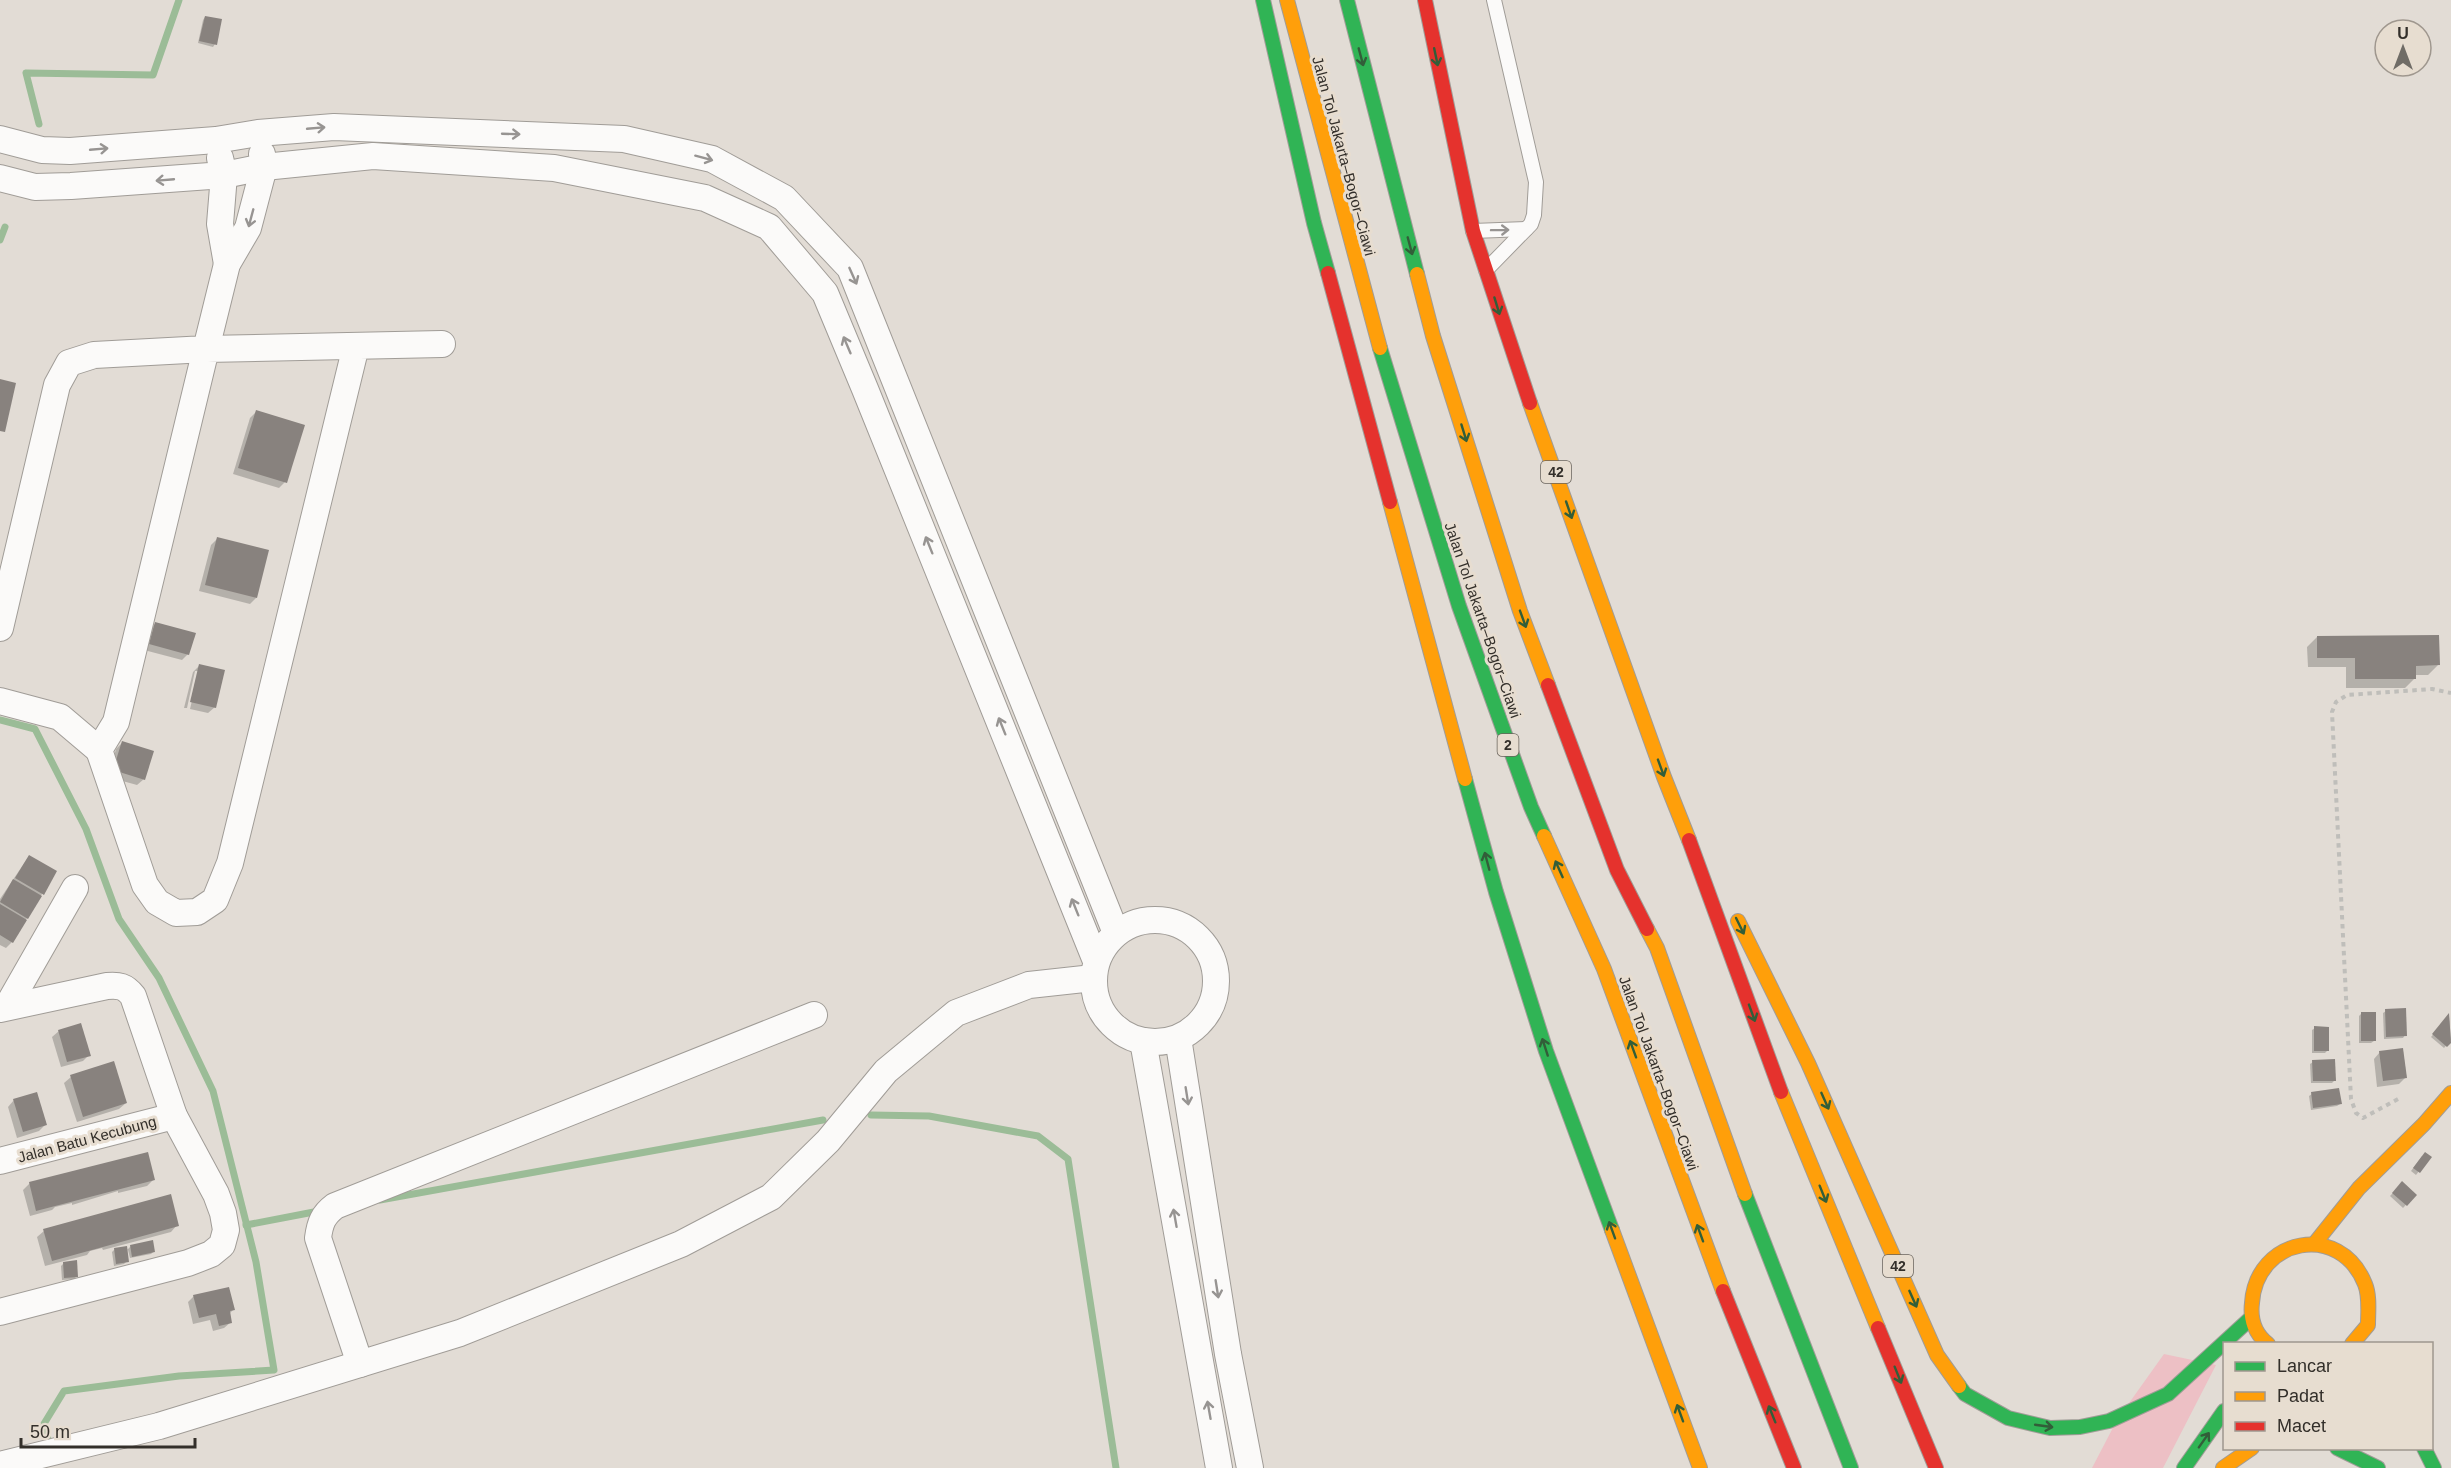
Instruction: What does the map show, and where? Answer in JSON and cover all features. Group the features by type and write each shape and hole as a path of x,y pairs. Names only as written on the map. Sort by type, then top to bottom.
{"main road":[{"path":"1263,0 1314,223 1496,892 1546,1051 1700,1468"},
{"name":"Jalan Tol Jakarta–Bogor–Ciawi","path":"1287,0 1390,386 1459,606 1531,807 1604,969 1706,1248 1794,1468"},
{"path":"1347,0 1433,336 1520,611 1617,870 1657,948 1760,1233 1851,1468"},
{"name":"42","path":"1425,0 1473,231 1511,349 1664,777 1689,839 1775,1078 1936,1468"},
{"name":"42","path":"1689,839 1719,886"},
{"name":"42","path":"1731,906 1808,1063 1937,1355 1965,1394 2008,1418 2020,1422 2050,1428 2080,1427 2109,1421 2168,1394 2223,1344"},
{"path":"2315,1244 2359,1188 2424,1124 2451,1093"},
{"path":"2266,1342 2252,1318 2250,1299 2254,1281 2263,1264 2278,1252 2296,1245 2315,1244 2331,1247 2346,1256 2357,1268 2365,1283 2368,1299 2368,1325 2375,1342"},
{"name":"42","path":"2225,1342 2252,1318"},
{"path":"2354,1342 2368,1325"},
{"path":"2184,1468 2223,1412"},
{"path":"2221,1468 2232,1450"},
{"path":"2221,1468 2250,1450"},
{"path":"2340,1450 2385,1465"},
{"path":"2425,1450 2434,1468"}],"street":[{"path":"0,139 42,150 70,152 216,140 258,133 334,127 624,139 712,159 784,198 850,268 1116,933"},
{"path":"99,750 116,722 227,264 248,228 264,167 258,133"},
{"path":"216,140 224,175 219,224 227,264"},
{"path":"70,152 71,186"},
{"path":"0,178 35,187 71,186 224,175 264,167 374,156 554,168 705,198 769,227 825,293 866,389 1094,970 1098,1004 1112,1026 1126,1036 1143,1041 1161,1042 1178,1038 1193,1029 1205,1017 1213,1001 1216,984 1215,966 1208,950 1197,936 1183,926 1166,921 1149,920 1131,924 1116,933 1104,946 1094,970"},
{"path":"0,628 57,385 69,363 94,355 206,349 442,344"},
{"path":"0,701 60,717 99,750 145,885 157,902 176,913 197,912 215,900 230,863 356,346"},
{"path":"866,389 895,378"},
{"path":"4,1008 75,888"},
{"path":"0,1465 159,1426 460,1333 681,1244 771,1197 828,1141 886,1071 956,1013 1029,985 1094,970"},
{"path":"0,1312 188,1263 211,1254 222,1245 226,1230 216,1194 174,1116 133,996 127,988 118,985 107,986 4,1008"},
{"path":"360,1364 318,1238 321,1222 326,1213 346,1201 814,1015"},
{"path":"1178,1038 1228,1354 1250,1468"},
{"path":"1143,1041 1220,1468"},
{"name":"Jalan Batu Kecubung","path":"0,1161 174,1116"}],"lane":[{"path":"1486,270 1526,229 1534,215 1536,182 1494,0"},
{"path":"1473,231 1526,229"}],"path":[{"path":"2398,1099 2363,1118 2356,1113 2351,1099 2332,712 2336,702 2347,695 2432,689 2451,693"}],"shaded area":[{"path":"2164,1354 2216,1365 2163,1468 2092,1468 2117,1420"}],"building":[{"path":"205,16 222,19 217,45 199,41"},
{"path":"0,379 16,383 5,432 0,431"},
{"path":"256,410 305,425 287,483 238,468"},
{"path":"217,537 269,550 257,598 205,585"},
{"path":"155,622 196,633 189,655 149,644"},
{"path":"2439,635 2440,665 2416,666 2416,679 2355,679 2355,658 2317,658 2317,636"},
{"path":"199,664 225,670 216,708 190,702"},
{"path":"122,741 154,751 145,780 113,770"},
{"path":"29,855 57,871 44,895 15,878"},
{"path":"13,879 42,896 28,919 0,902"},
{"path":"0,904 27,920 13,943 0,935"},
{"path":"2406,1008 2407,1036 2386,1037 2385,1009"},
{"path":"2361,1012 2376,1012 2376,1041 2361,1041"},
{"path":"2449,1013 2451,1043 2447,1047 2432,1034"},
{"path":"81,1023 91,1056 67,1062 58,1030"},
{"path":"2314,1026 2329,1027 2329,1051 2314,1051"},
{"path":"2403,1048 2407,1078 2383,1081 2379,1051"},
{"path":"2335,1059 2336,1081 2313,1081 2312,1060"},
{"path":"114,1061 127,1103 83,1117 70,1075"},
{"path":"2339,1088 2342,1104 2313,1108 2311,1092"},
{"path":"37,1092 47,1125 23,1132 13,1099"},
{"path":"148,1152 155,1180 36,1211 29,1182"},
{"path":"2425,1152 2432,1157 2420,1173 2413,1168"},
{"path":"2402,1181 2417,1195 2407,1206 2392,1193"},
{"path":"171,1194 179,1226 52,1261 43,1229"},
{"path":"153,1240 155,1252 132,1257 130,1245"},
{"path":"127,1246 129,1262 116,1264 114,1248"},
{"path":"77,1260 78,1277 64,1278 63,1262"},
{"path":"229,1287 235,1310 230,1311 232,1323 219,1326 216,1314 199,1318 193,1295"}],"waterway":[{"path":"39,124 26,73 153,75 179,0"},
{"path":"0,240 5,227"},
{"path":"0,720 35,729 86,829 119,919 159,978 213,1091 256,1262 274,1370 179,1376 64,1391 42,1427 52,1447"},
{"path":"871,1115 929,1116 1038,1136 1068,1159 1116,1468"},
{"path":"380,1200 823,1120"},
{"path":"246,1225 319,1211"}],"traffic: fast":[{"path":"1263,0 1314,223 1328,273"},
{"path":"1347,0 1417,274"},
{"path":"1380,348 1459,606 1531,807 1544,836"},
{"path":"1465,779 1496,892 1546,1051 1612,1230"},
{"path":"1745,1194 1851,1468"},
{"path":"2225,1342 2251,1318"},
{"path":"1959,1386 1965,1394 2008,1418 2050,1428 2080,1427 2109,1421 2168,1394 2223,1344"},
{"path":"2184,1468 2223,1412"},
{"path":"2341,1450 2378,1468"},
{"path":"2425,1450 2434,1468"}],"traffic: slow":[{"path":"1287,0 1380,348"},
{"path":"1417,274 1433,336 1520,611 1548,685"},
{"path":"1530,403 1664,777 1689,840"},
{"path":"1390,502 1465,779"},
{"path":"1544,836 1604,969 1723,1291"},
{"path":"1738,921 1808,1063 1937,1355 1959,1386"},
{"path":"1647,929 1657,948 1745,1194"},
{"path":"1781,1092 1878,1328"},
{"path":"2315,1243 2359,1188 2424,1124 2451,1093"},
{"path":"1612,1230 1700,1468"},
{"path":"2266,1342 2257,1331 2252,1315 2257,1281 2268,1264 2283,1252 2301,1246 2319,1245 2337,1251 2353,1264 2367,1289 2368,1325 2354,1342"},
{"path":"2223,1468 2249,1450"}],"traffic: jam":[{"path":"1425,0 1473,231 1530,403"},
{"path":"1328,273 1390,502"},
{"path":"1548,685 1617,870 1647,929"},
{"path":"1689,840 1781,1092"},
{"path":"1723,1291 1794,1468"},
{"path":"1878,1328 1936,1468"}]}
